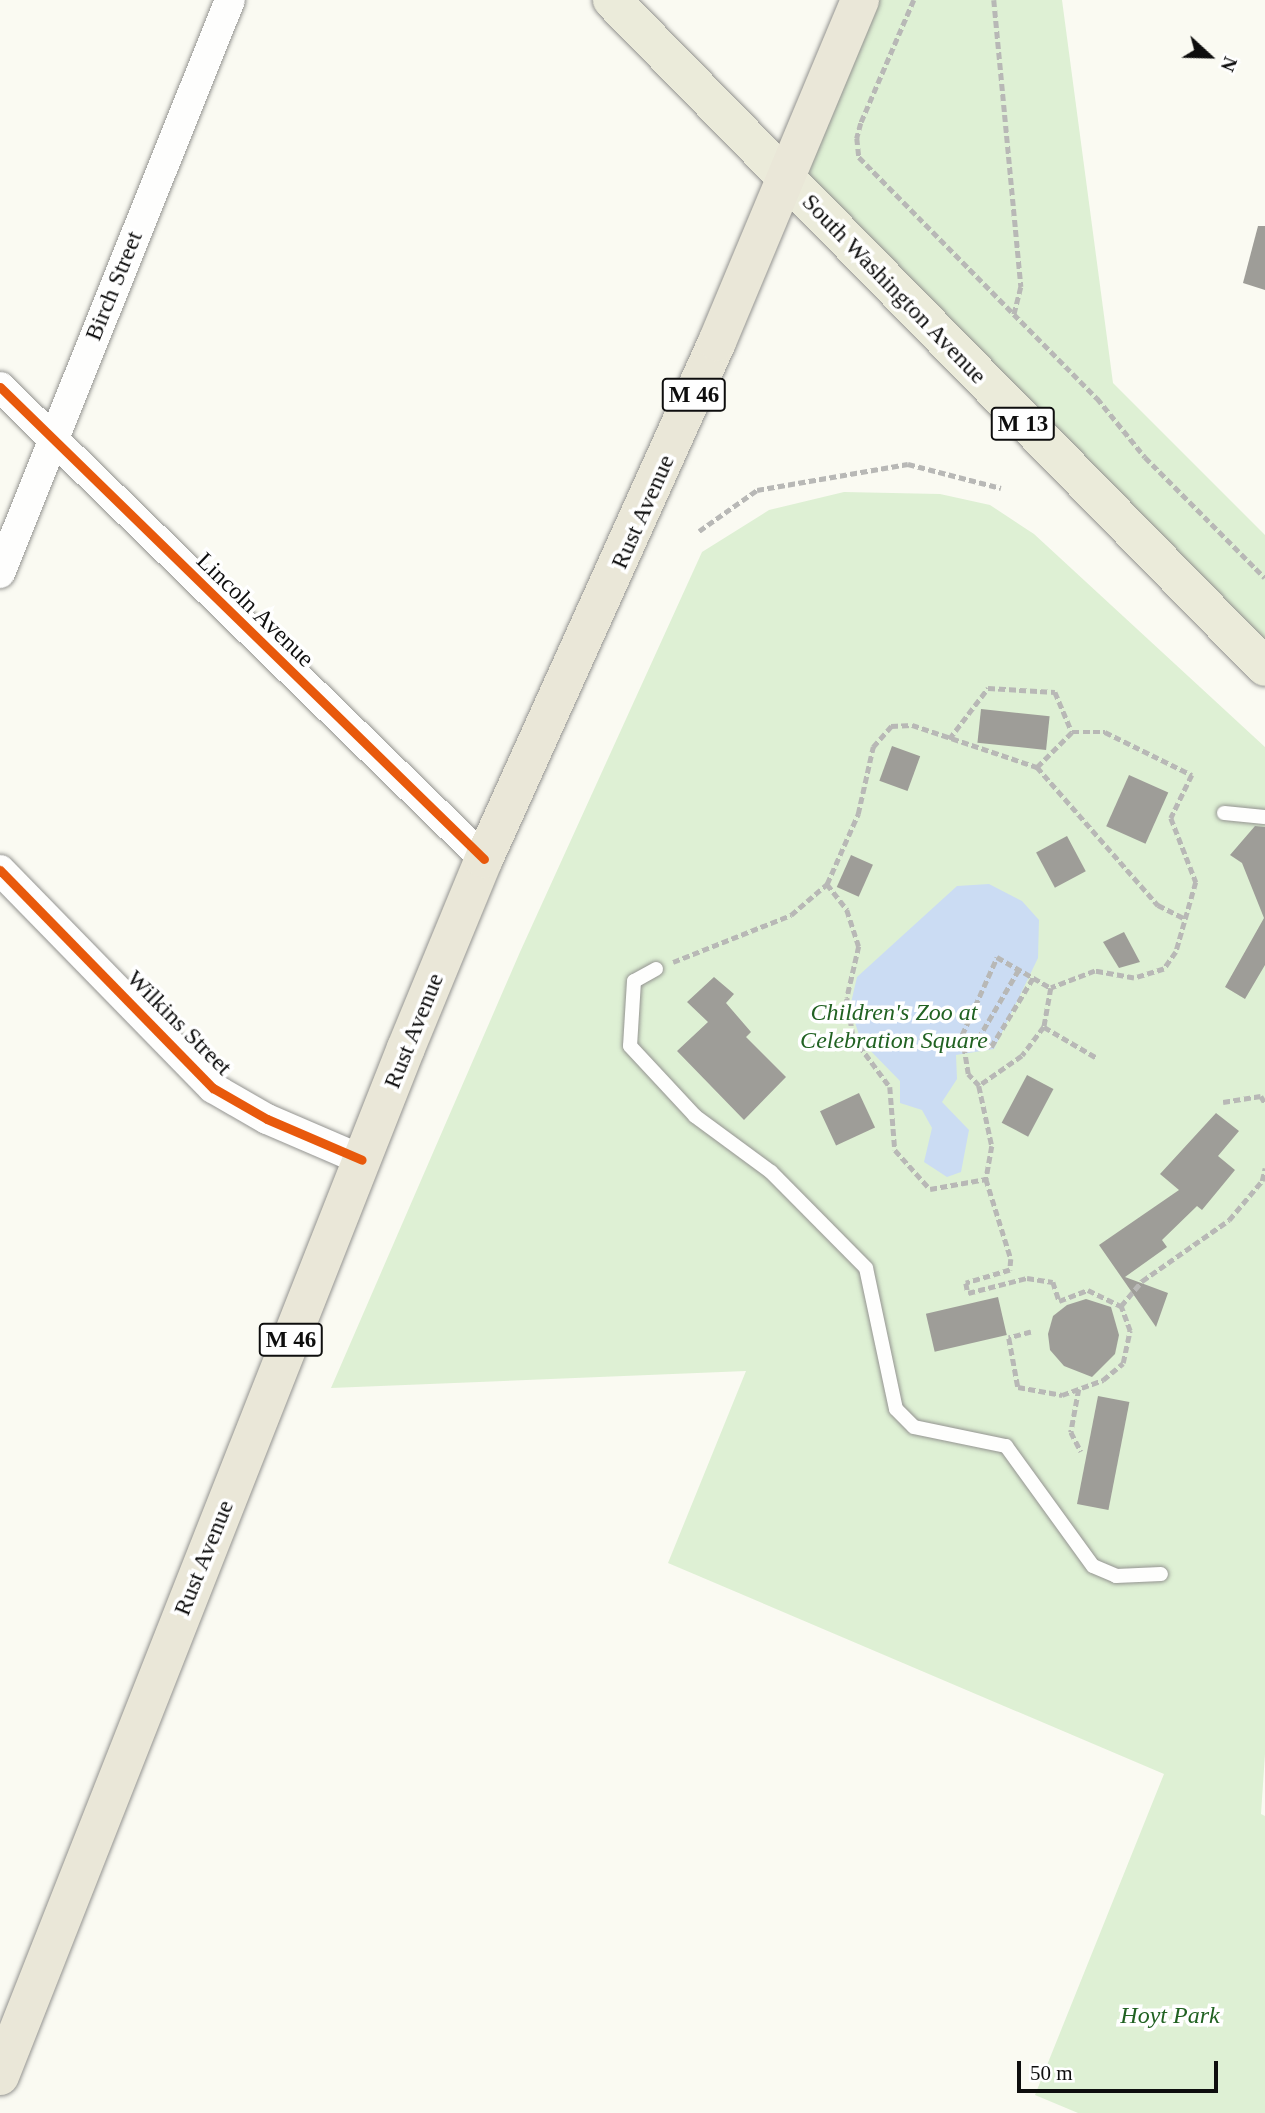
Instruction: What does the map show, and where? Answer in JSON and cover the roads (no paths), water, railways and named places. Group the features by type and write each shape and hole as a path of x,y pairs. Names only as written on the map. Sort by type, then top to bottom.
{"highway":[{"name":"Rust Avenue","path":"0,2076 362,1160 484,859 638,523 860,0"}],"main road":[{"name":"South Washington Avenue","path":"612,0 1265,667"}],"street":[{"name":"Birch Street","path":"0,573 230,0"},
{"name":"Lincoln Avenue","path":"0,387 484,859"},
{"name":"Wilkins Street","path":"0,870 214,1088 267,1119 362,1160"}],"lane":[{"path":"1224,813 1265,817"},
{"path":"656,968 634,981 630,1046 695,1116 771,1172 866,1268 896,1409 914,1427 1006,1446 1093,1566 1116,1576 1161,1574"}],"water":[{"path":"989,884 1022,901 1039,920 1038,958 994,1049 956,1055 957,1079 942,1102 969,1130 961,1172 947,1177 924,1162 932,1128 922,1110 900,1103 900,1081 861,1041 850,1007 857,977 957,886"}],"park label":[{"name":"Children's Zoo at Celebration Square","path":"894,1027"},
{"name":"Hoyt Park","path":"1170,2016"}]}
